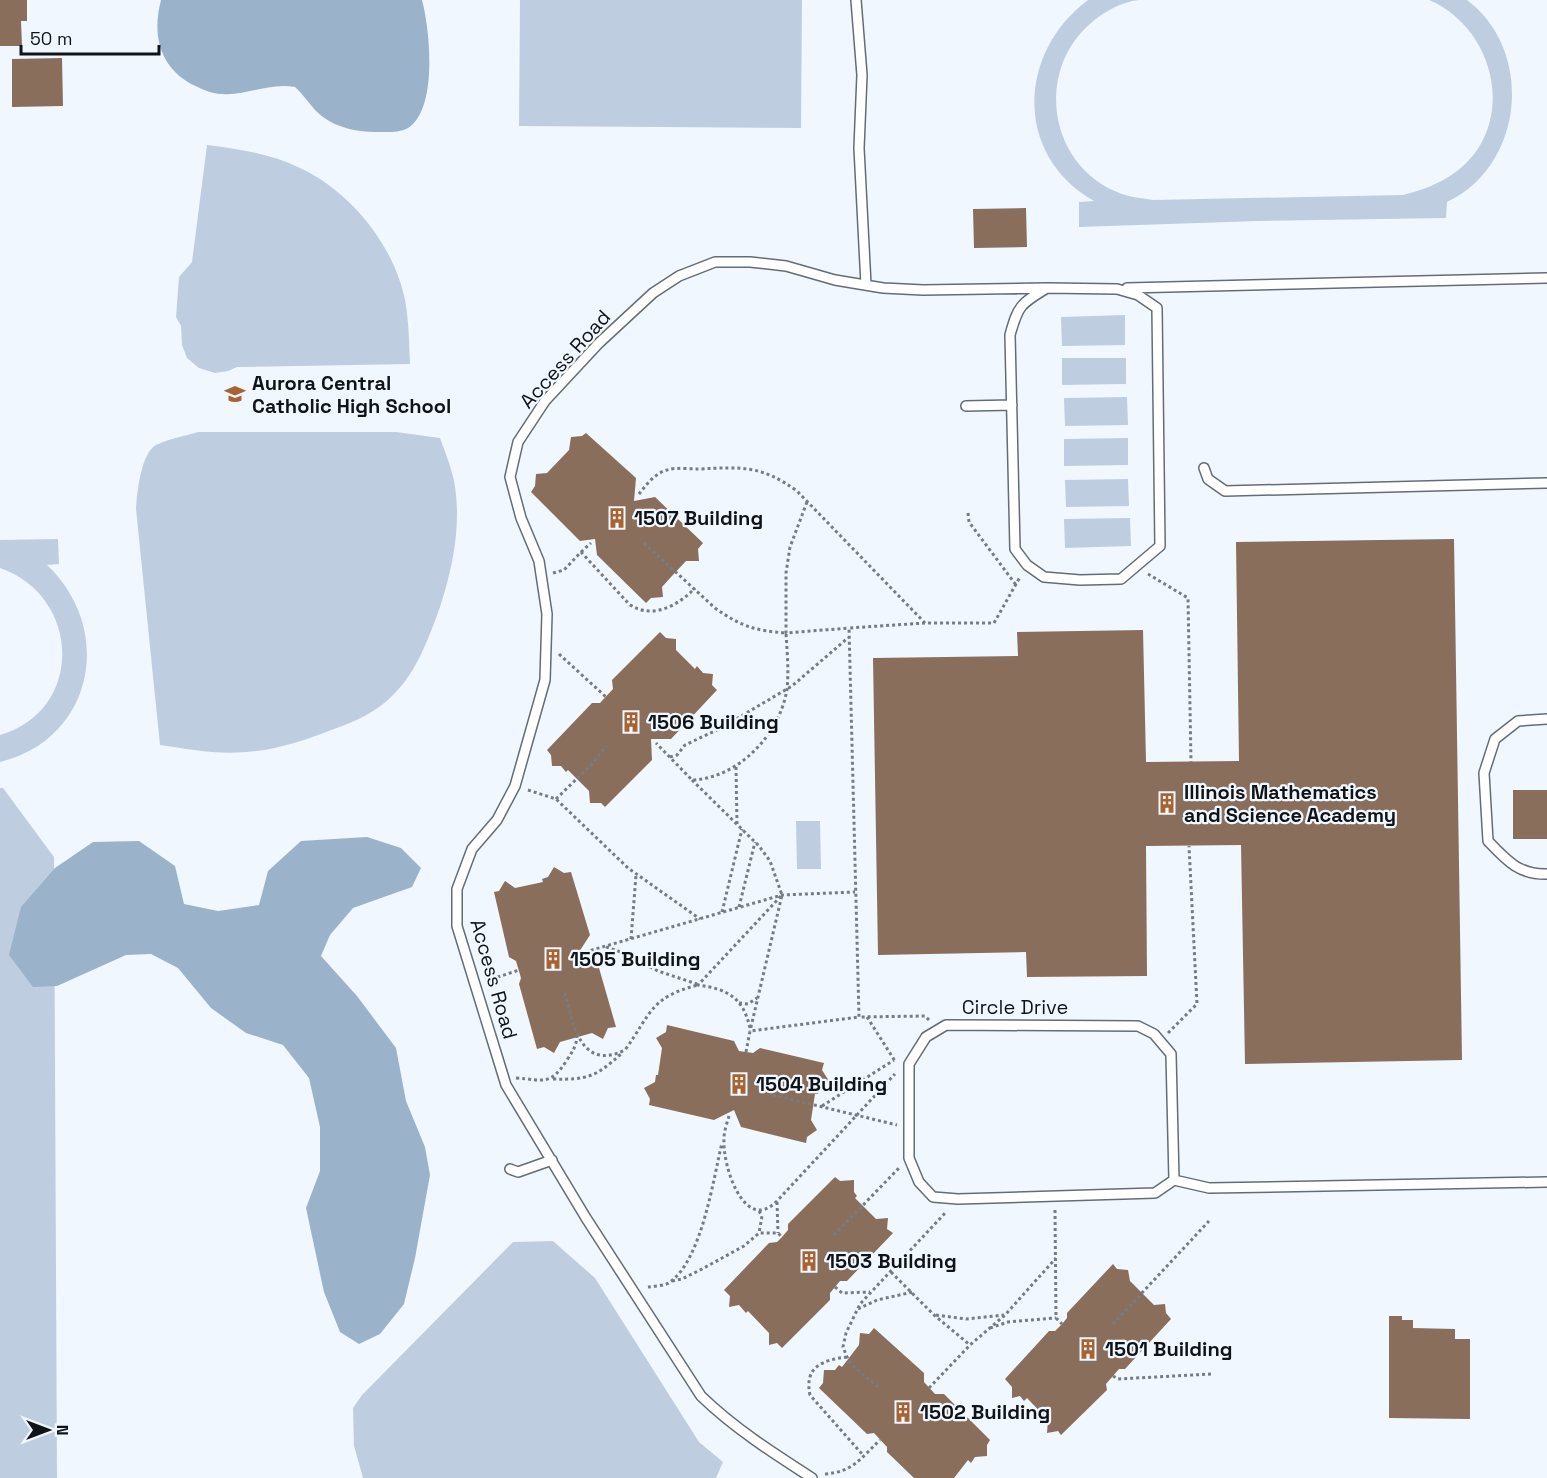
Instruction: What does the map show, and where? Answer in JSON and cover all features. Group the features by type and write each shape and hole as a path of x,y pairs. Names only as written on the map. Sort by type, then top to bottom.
{"lane":[{"path":"856,0 862,75 860,148 866,285"},
{"name":"Access Road","path":"811,1477 720,1415 700,1396 506,1085 457,926 457,889 472,849 497,819 515,786 545,680 547,614 542,577 539,561 521,518 510,477 518,442 553,393 599,343 653,293 679,276 715,262 750,262 786,266 834,280 923,290 1117,289 1547,278"},
{"path":"1047,288 1029,299 1016,312 1010,335 1015,549 1027,565 1044,577 1080,580 1121,579 1160,546 1157,308 1138,295 1117,289"},
{"path":"966,405 1012,405"},
{"path":"1204,468 1208,479 1225,490 1547,483"},
{"path":"1547,719 1518,721 1495,739 1484,773 1488,841 1511,865 1547,874"},
{"name":"Circle Drive","path":"907,1064 926,1037 946,1025 1138,1026 1154,1034 1160,1041"},
{"path":"1160,1041 1170,1054 1174,1180"},
{"path":"907,1064 909,1158 919,1182 933,1197 958,1199 1155,1193 1174,1180 1209,1188 1547,1182"},
{"path":"510,1169 518,1172 552,1160"}],"path":[{"path":"639,494 648,482 665,470 740,467 762,471 797,491 925,623"},
{"path":"692,780 699,780 736,767 754,750 778,718 787,689 786,573 790,547 807,502"},
{"path":"969,513 969,522 1016,585"},
{"path":"542,577 564,570 591,543"},
{"path":"645,543 715,608 739,624 758,631 786,633 925,623 994,623 1027,565"},
{"path":"581,552 636,609 667,609 677,604 695,588"},
{"path":"1137,567 1188,597 1191,762"},
{"path":"849,628 859,1017"},
{"path":"670,758 677,755 686,745 721,728 787,689 849,637"},
{"path":"547,643 606,697"},
{"path":"656,742 755,842 770,861 782,895 746,1052"},
{"path":"556,798 593,763 606,746"},
{"path":"736,767 737,824"},
{"path":"515,786 556,798 636,875 700,919"},
{"path":"722,912 742,829"},
{"path":"739,907 755,842"},
{"path":"1160,1041 1197,1004 1189,846"},
{"path":"631,939 636,875"},
{"path":"585,952 782,895 855,892"},
{"path":"503,1077 543,1080 580,1079 595,1075 625,1050 646,1014 657,1003 682,989 698,985 782,895"},
{"path":"603,947 618,951 658,971 698,985 726,991 747,1016 750,1031"},
{"path":"475,984 519,970"},
{"path":"551,1079 576,1045 577,1037 565,993"},
{"path":"738,1003 748,1004 758,997"},
{"path":"750,1031 859,1017 925,1016 939,1029"},
{"path":"867,1017 897,1064 907,1064"},
{"path":"577,1037 589,1050 599,1054 617,1054 625,1050"},
{"path":"822,1107 894,1060"},
{"path":"724,1139 730,1174 738,1194 746,1205 758,1210 766,1209 777,1201 907,1064"},
{"path":"773,1095 909,1127"},
{"path":"670,1282 691,1254 698,1239 729,1116"},
{"path":"834,1235 909,1158"},
{"path":"1055,1196 1056,1318 1062,1324"},
{"path":"878,1387 846,1357 843,1347 844,1340 857,1310 958,1199"},
{"path":"777,1201 778,1233 782,1237"},
{"path":"632,1290 682,1279 744,1246 759,1233 762,1216 758,1210"},
{"path":"1113,1324 1209,1221"},
{"path":"759,1233 778,1233"},
{"path":"929,1388 970,1345 1005,1315 1056,1258"},
{"path":"891,1272 934,1315 970,1345"},
{"path":"835,1287 842,1293 872,1292"},
{"path":"857,1310 877,1300 913,1292"},
{"path":"934,1315 966,1319 1005,1315"},
{"path":"987,1330 1008,1322 1056,1318"},
{"path":"846,1357 820,1363 814,1369 808,1386 810,1395 863,1455"},
{"path":"1113,1376 1118,1379 1211,1374"},
{"path":"811,1477 837,1473 854,1467 863,1455 880,1440"}],"shaded area":[{"path":"161,0 422,0 429,49 428,87 424,104 418,118 408,128 393,132 369,132 348,129 329,121 316,111 295,87 276,86 231,94 218,94 206,90 180,77 165,58 158,37 157,25"},
{"path":"520,0 802,0 801,128 519,126"},
{"path":"1088,0 1139,0 1113,8 1090,24 1073,44 1061,67 1056,91 1057,116 1064,139 1076,161 1094,179 1121,194 1153,200 1403,195 1436,184 1446,178 1464,165 1479,147 1488,127 1492,105 1492,84 1487,63 1465,25 1448,11 1429,0 1467,0 1489,22 1503,48 1511,77 1511,107 1505,136 1492,162 1473,185 1447,202 1446,218 1079,227 1079,202 1094,201 1068,182 1049,158 1038,132 1034,104 1038,75 1048,47 1065,22"},
{"path":"207,145 255,153 289,163 318,178 352,205 380,240 399,279 405,300 410,364 237,367 215,373 199,368 187,358 182,345 181,326 176,317 179,277 192,262"},
{"path":"1125,315 1125,345 1062,346 1061,317"},
{"path":"1062,358 1126,358 1126,384 1062,385"},
{"path":"1127,397 1128,425 1065,426 1064,398"},
{"path":"198,432 396,432 440,438 454,481 456,497 457,529 449,576 436,618 416,665 387,701 373,711 350,723 313,737 269,749 225,753 160,745 136,509 137,493 143,465 151,449 166,441"},
{"path":"1128,438 1128,465 1064,466 1064,439"},
{"path":"1128,479 1129,506 1066,507 1065,480"},
{"path":"1130,518 1131,546 1065,548 1064,519"},
{"path":"58,539 59,564 47,565 68,591 82,620 87,649 84,679 74,706 57,731 32,750 0,762 0,735 28,722 47,702 59,679 62,653 58,627 46,602 27,582 0,568 0,540"},
{"path":"0,788 3,788 54,857 57,1478 0,1478"},
{"path":"796,821 820,821 821,869 797,869"},
{"path":"367,837 401,848 421,868 412,887 353,908 330,935 321,956 357,996 396,1048 406,1101 425,1147 430,1175 404,1304 380,1334 359,1344 340,1332 324,1292 306,1208 320,1171 320,1127 309,1078 283,1045 246,1033 211,1008 178,968 151,954 126,955 57,986 33,987 9,955 21,907 55,868 93,842 139,841 175,866 184,904 218,911 259,905 268,871 301,841"},
{"path":"553,1241 595,1278 699,1442 723,1462 716,1478 363,1478 354,1446 353,1408 362,1395 513,1242"}],"building":[{"path":"0,0 27,0 27,21 21,21 22,46 0,46"},
{"path":"62,58 63,106 12,107 12,59"},
{"path":"1026,208 1027,247 974,248 973,209"},
{"name":"1507 Building","path":"586,433 636,478 634,501 655,497 703,543 698,549 699,561 686,561 662,587 663,597 651,598 646,603 597,555 595,539 580,541 531,492 535,486 536,474 547,473 569,450 571,437 582,436"},
{"name":"Illinois Mathematics and Science Academy","path":"1454,539 1462,1060 1245,1064 1241,845 1146,846 1147,976 1027,977 1026,952 878,955 873,658 1018,656 1017,632 1143,630 1146,762 1239,761 1236,542"},
{"name":"1506 Building","path":"660,632 666,638 676,639 676,650 695,669 697,666 703,673 713,674 712,685 717,690 671,739 651,739 652,760 605,807 601,803 590,803 589,791 568,770 566,772 561,766 552,766 551,755 547,750 592,703 600,703 613,689 612,680"},
{"path":"1513,790 1547,790 1547,839 1513,839"},
{"name":"1505 Building","path":"554,867 564,873 571,872 590,935 579,952 597,961 616,1027 608,1028 603,1039 592,1033 560,1042 554,1053 544,1047 537,1049 519,984 521,978 516,961 509,957 494,892 499,891 505,881 515,888 543,882 542,879 548,877"},
{"name":"1504 Building","path":"667,1025 734,1041 739,1051 753,1053 760,1048 824,1063 822,1070 829,1081 819,1088 818,1094 815,1094 811,1120 817,1130 807,1137 806,1143 741,1127 734,1110 714,1120 649,1105 650,1099 644,1088 655,1082 656,1075 658,1075 662,1048 656,1038 666,1032"},
{"name":"1503 Building","path":"835,1177 840,1181 854,1180 854,1192 857,1196 855,1198 876,1219 888,1218 887,1229 893,1233 847,1281 840,1281 830,1293 830,1300 782,1348 777,1343 769,1345 769,1333 739,1305 729,1307 730,1296 724,1290 769,1243 777,1242 782,1237 788,1230 788,1224"},
{"name":"1501 Building","path":"1113,1264 1117,1269 1128,1270 1130,1281 1154,1305 1165,1304 1166,1313 1171,1319 1125,1369 1119,1369 1106,1384 1107,1390 1061,1435 1058,1431 1047,1433 1048,1420 1027,1398 1024,1401 1020,1396 1012,1398 1012,1387 1005,1379 1049,1331 1055,1331 1062,1324 1067,1318 1067,1313"},
{"path":"1389,1316 1402,1316 1402,1320 1413,1320 1413,1328 1455,1329 1455,1339 1470,1339 1470,1419 1389,1418"},
{"name":"1502 Building","path":"874,1328 924,1373 924,1382 935,1394 944,1394 990,1440 987,1445 987,1456 975,1457 971,1463 968,1460 954,1478 914,1478 887,1452 887,1447 874,1433 867,1434 819,1388 823,1383 824,1370 835,1370 839,1365 842,1367 859,1345 860,1333 869,1334"}],"place":[{"name":"Aurora Central Catholic High School","path":"235,394"},
{"name":"1507 Building","path":"617,518"},
{"name":"1506 Building","path":"631,722"},
{"name":"Illinois Mathematics and Science Academy","path":"1167,803"},
{"name":"1505 Building","path":"553,959"},
{"name":"1504 Building","path":"739,1084"},
{"name":"1503 Building","path":"809,1261"},
{"name":"1501 Building","path":"1088,1349"},
{"name":"1502 Building","path":"903,1412"}]}
